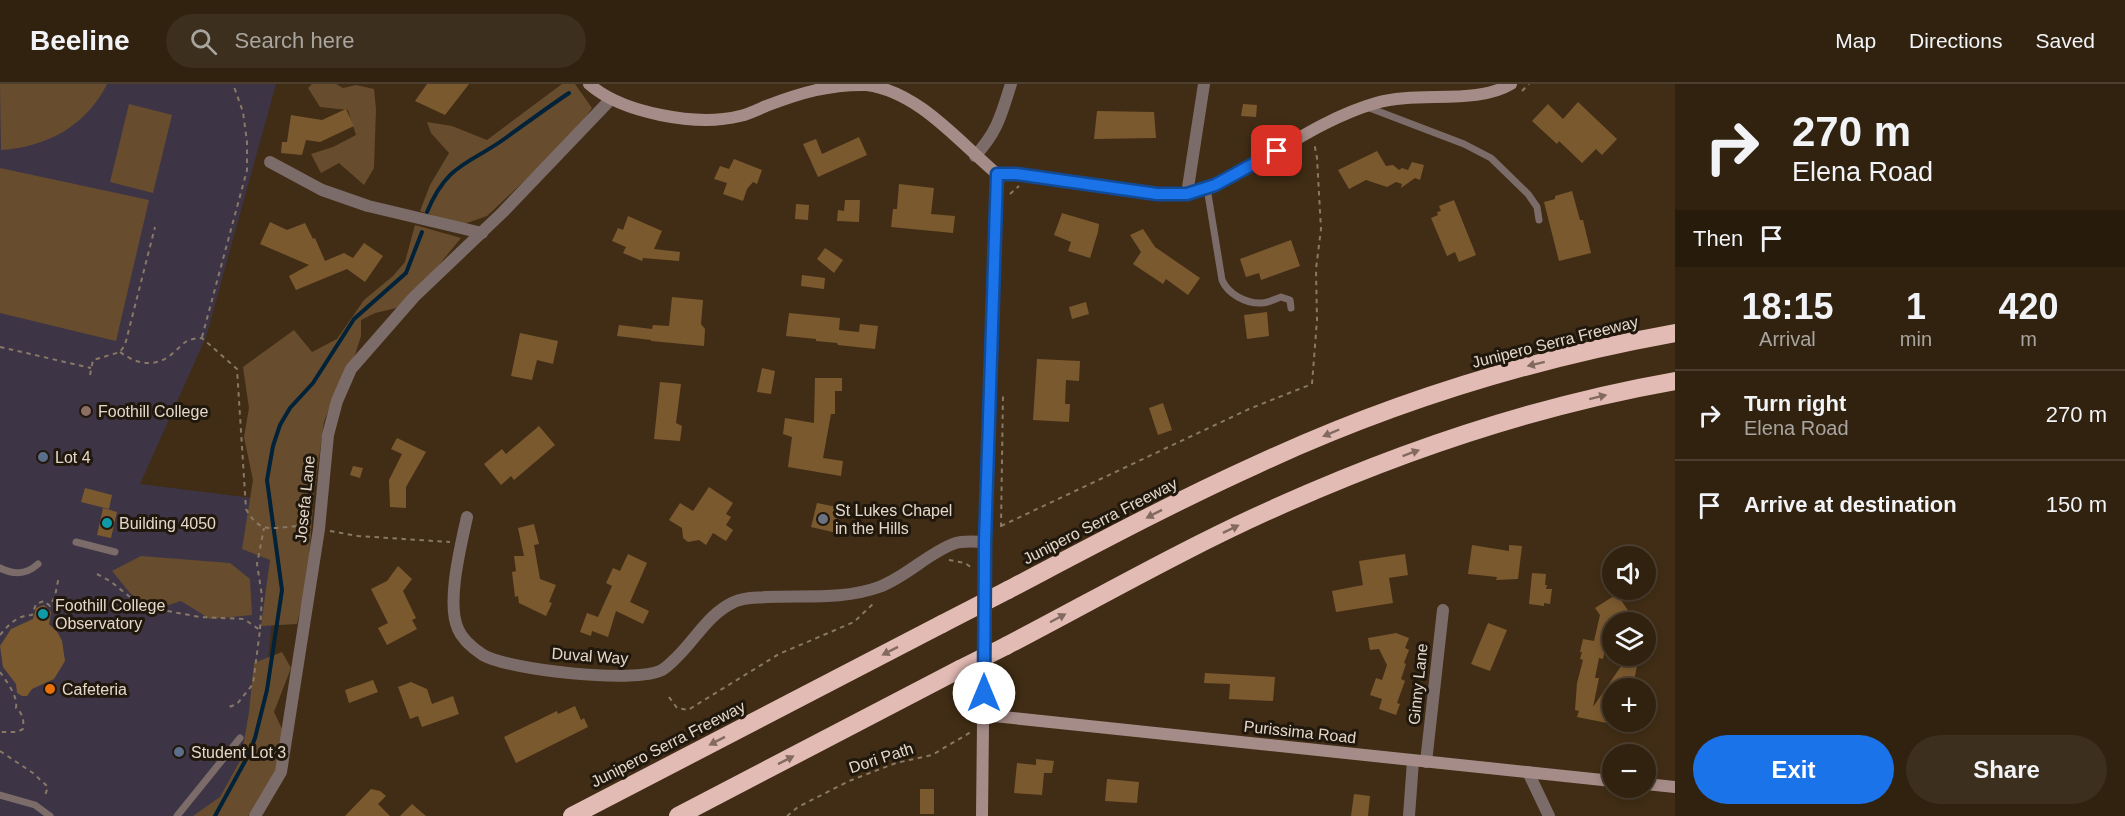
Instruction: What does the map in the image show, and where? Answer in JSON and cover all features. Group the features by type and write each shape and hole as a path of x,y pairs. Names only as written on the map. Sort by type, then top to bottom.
{"highway":[{"name":"Junipero Serra Freeway","path":"572,816 1225,480 1348,426 1439,393 1532,364 1675,333"},
{"path":"678,816 1276,507 1364,470 1456,437 1547,410 1639,387 1675,381"}],"street":[{"path":"589,84 598,92 623,105 670,116 705,120 740,117 829,84 867,85 914,104 949,131 997,174 1016,174 1157,194 1187,194 1207,188 1243,171 1319,125 1365,106 1415,96 1464,96 1516,88"},
{"path":"975,156 988,141 1001,119 1011,84"},
{"path":"1187,194 1204,84"},
{"name":"Josefa Lane","path":"255,816 281,772 319,529 328,435 337,401 351,369 414,297 482,233 611,99"},
{"path":"270,162 321,190 368,206 482,233"},
{"path":"982,816 985,538 997,174"},
{"name":"Duval Way","path":"466,517 453,601 457,629 468,643 484,656 505,663 556,671 620,676 648,675 663,670 716,612 736,600 844,595 878,588 908,573 955,543 985,538"},
{"name":"Ginny Lane","path":"1409,816 1443,610"},
{"name":"Purissima Road","path":"984,719 1602,780"},
{"path":"1528,772 1548,816"},
{"path":"1656,785 1675,787"}],"lane":[{"path":"1365,106 1464,144 1491,158 1528,194 1537,207 1539,220"},
{"path":"1207,188 1224,286 1234,296 1249,301 1263,303 1281,297 1290,300 1291,308"},
{"path":"76,542 115,552"},
{"path":"0,568 8,572 24,573 38,564"},
{"path":"177,816 240,738"},
{"path":"0,795 35,805 50,816"}],"path":[{"path":"202,338 247,170 247,142 243,111 232,84"},
{"path":"1516,88 1529,84"},
{"path":"985,538 1001,526 1249,409 1312,384 1317,320 1316,269 1321,229 1317,158 1311,131"},
{"path":"1010,194 1020,186 1027,184"},
{"path":"90,375 93,360 120,352 125,345 155,227"},
{"path":"120,352 136,362 147,364 159,362 173,354 182,343 190,338 202,338 237,369 246,509 253,521 264,528 297,525 358,536 462,543"},
{"path":"0,347 91,368"},
{"path":"1001,526 1004,383"},
{"path":"230,707 237,704 253,684 262,596 257,564 264,528"},
{"path":"946,560 965,563 973,569"},
{"path":"97,574 151,608 200,617 244,619 260,630"},
{"path":"0,635 13,621 26,615 32,615 36,604 44,601 50,606 55,596 59,576"},
{"path":"669,698 677,708 688,710 779,654 854,622 876,600"},
{"path":"0,672 12,689 17,703 16,708 23,717 24,723 23,729 17,732 0,732"},
{"name":"Dori Path","path":"786,816 798,807 849,781 896,763 932,755 984,719"},
{"path":"0,751 33,773 48,787 43,801"}],"shaded area":[{"name":"Foothill College","path":"0,84 276,84 206,337 140,484 283,502 258,767 239,816 0,816"},
{"path":"0,84 107,84 88,112 63,132 34,144 1,150"},
{"path":"312,84 336,84 343,88 356,85 374,89 376,109 374,168 364,185 339,163 321,173 311,154 333,147 356,135 348,110 320,107 308,88"},
{"path":"562,84 575,84 592,108 573,135 487,216 461,225 420,211 430,185 449,153 431,133 427,122 452,126 487,140"},
{"path":"129,104 172,115 153,193 110,182"},
{"path":"0,168 149,200 116,341 0,313"},
{"path":"415,225 461,238 405,306 375,313 361,320 361,336 355,355 338,385 324,422 314,494 307,582 297,624 261,626 270,560 242,549 253,480 244,437 249,408 243,367 294,330 312,352 337,339 364,300 393,276 405,262"},
{"path":"141,556 230,563 250,579 252,615 210,619 181,601 153,610 130,593 112,571"},
{"path":"282,652 291,668 274,712 284,733 276,769 257,806 248,816 193,816 220,797 241,759 254,663"}],"building":[{"path":"427,84 469,84 445,115 415,101"},
{"path":"1578,102 1617,139 1602,155 1596,149 1582,163 1559,141 1557,144 1532,121 1548,104 1563,119"},
{"path":"1243,104 1257,105 1256,117 1241,116"},
{"path":"346,109 354,126 320,142 306,140 302,155 281,153 282,142 287,142 291,115 322,120"},
{"path":"1097,111 1154,112 1156,138 1094,139"},
{"path":"859,137 867,155 818,177 803,144 816,139 822,154"},
{"path":"1377,151 1386,166 1393,165 1399,170 1402,168 1408,170 1412,162 1424,165 1420,180 1415,178 1401,188 1402,184 1396,182 1387,187 1366,180 1349,189 1338,170"},
{"path":"734,159 762,170 757,184 753,182 747,189 743,201 723,194 727,183 714,179 720,166 729,169"},
{"path":"899,184 934,188 931,214 955,216 953,233 891,227 893,209 897,209"},
{"path":"1572,191 1580,220 1583,220 1591,253 1559,261 1544,202"},
{"path":"845,200 860,200 859,222 837,221 838,210 844,211"},
{"path":"1454,200 1476,255 1459,262 1455,252 1447,256 1431,218 1441,211 1439,206"},
{"path":"796,204 809,205 808,220 795,219"},
{"path":"1062,213 1099,224 1090,258 1068,251 1071,242 1054,235"},
{"path":"628,216 662,231 654,249 680,252 679,261 643,258 642,261 623,253 626,247 612,241 618,228 623,230"},
{"path":"270,222 287,230 305,223 313,239 315,238 325,261 344,253 353,258 364,243 383,256 365,282 347,269 296,290 289,276 309,265 260,244"},
{"path":"1143,229 1155,247 1200,278 1188,295 1166,279 1163,284 1133,264 1141,252 1130,235"},
{"path":"1291,240 1300,266 1261,280 1259,273 1246,277 1240,259"},
{"path":"825,248 843,260 834,273 817,259"},
{"path":"802,275 825,278 824,289 801,286"},
{"path":"672,297 703,300 701,324 705,329 704,346 617,336 619,325 652,329 653,325 669,326"},
{"path":"1086,302 1089,314 1072,319 1069,307"},
{"path":"1267,312 1269,336 1247,339 1244,315"},
{"path":"789,313 840,318 839,330 859,332 860,324 878,326 875,349 786,336"},
{"path":"520,333 558,341 553,364 537,360 532,380 511,376"},
{"path":"1037,359 1080,361 1079,381 1066,380 1065,404 1070,404 1069,422 1033,420"},
{"path":"762,368 775,371 771,394 757,392"},
{"path":"815,378 842,378 842,391 835,391 835,414 831,414 823,458 843,461 841,476 788,467 792,437 783,434 785,418 814,423"},
{"path":"660,382 681,384 676,423 682,426 680,441 654,439"},
{"path":"1163,403 1172,430 1158,435 1149,408"},
{"path":"539,426 555,445 514,480 511,476 501,485 484,464 502,449 506,454"},
{"path":"397,438 426,452 406,487 406,508 390,507 389,480 402,454 391,449"},
{"path":"353,466 363,468 360,478 350,475"},
{"path":"709,487 733,503 726,514 731,517 726,525 733,530 726,541 713,533 706,545 699,540 688,542 683,538 682,528 669,520 680,503 693,511"},
{"path":"85,488 112,495 109,509 81,502"},
{"name":"St Lukes Chapel in the Hills","path":"817,503 842,508 837,533 811,527"},
{"path":"103,508 117,512 111,538 97,535"},
{"path":"534,524 539,544 534,545 540,579 556,585 546,616 519,603 518,596 515,597 512,572 516,571 514,556 524,556 518,528"},
{"path":"1472,545 1509,551 1509,545 1522,546 1518,579 1496,580 1497,577 1468,574"},
{"path":"628,554 647,563 630,602 649,611 643,624 616,611 608,637 592,631 591,636 580,632 587,613 598,617 612,586 606,583 613,568 620,571"},
{"path":"1405,554 1408,575 1389,578 1393,603 1336,612 1332,591 1363,585 1359,561"},
{"path":"398,566 412,579 403,591 416,618 412,620 417,629 387,645 378,628 388,623 371,589 387,581"},
{"path":"1532,573 1546,574 1546,589 1552,589 1550,604 1544,603 1544,606 1529,604"},
{"path":"1608,600 1621,600 1629,612 1602,612 1602,659 1599,658 1595,678 1599,678 1593,707 1602,694 1602,722 1577,717 1579,711 1575,710 1577,683 1583,660 1580,659 1582,652 1580,652 1583,639 1594,641 1600,615 1595,608"},
{"path":"44,605 51,612 49,624 62,641 65,661 54,679 32,689 27,696 22,696 17,693 16,684 3,667 0,646 11,629 33,619 36,608"},
{"path":"1488,623 1507,630 1490,671 1471,664"},
{"path":"1396,633 1409,638 1405,648 1409,650 1404,663 1406,664 1401,679 1405,681 1397,703 1400,704 1396,715 1379,709 1382,699 1370,695 1376,678 1382,680 1387,665 1379,649 1370,650 1368,638"},
{"path":"1621,666 1637,666 1635,678 1613,678"},
{"path":"1205,673 1275,677 1273,701 1229,699 1230,684 1204,683"},
{"path":"373,680 378,692 349,703 345,690"},
{"path":"411,682 427,689 432,704 453,696 459,714 422,727 418,716 410,719 398,687"},
{"path":"575,706 581,720 584,718 588,727 516,763 504,737 557,711 558,714"},
{"path":"1036,759 1054,761 1052,773 1044,773 1042,795 1014,793 1017,763 1036,765"},
{"path":"1107,779 1139,782 1137,803 1105,801"},
{"path":"371,789 380,791 386,796 378,804 390,816 345,816"},
{"path":"920,789 934,789 934,814 920,814"},
{"path":"1354,794 1370,796 1368,816 1351,816"},
{"path":"412,804 426,816 400,816"}],"waterway":[{"path":"427,212 443,183 461,166 494,146 569,93"},
{"path":"215,816 249,754 267,690 282,590 267,480 273,446 280,425 290,408 313,383 354,319 406,273 422,232"}],"place":[{"name":"Foothill College","path":"86,411"},
{"name":"Lot 4","path":"43,457"},
{"name":"St Lukes Chapel in the Hills","path":"823,519"},
{"name":"Building 4050","path":"107,523"},
{"name":"Foothill College Observatory","path":"43,614"},
{"name":"Cafeteria","path":"50,689"},
{"name":"Student Lot 3","path":"179,752"}],"route":[{"path":"984,693 985,542 997,174 1008,173 1157,194 1187,194 1215,185 1277,151"}]}
